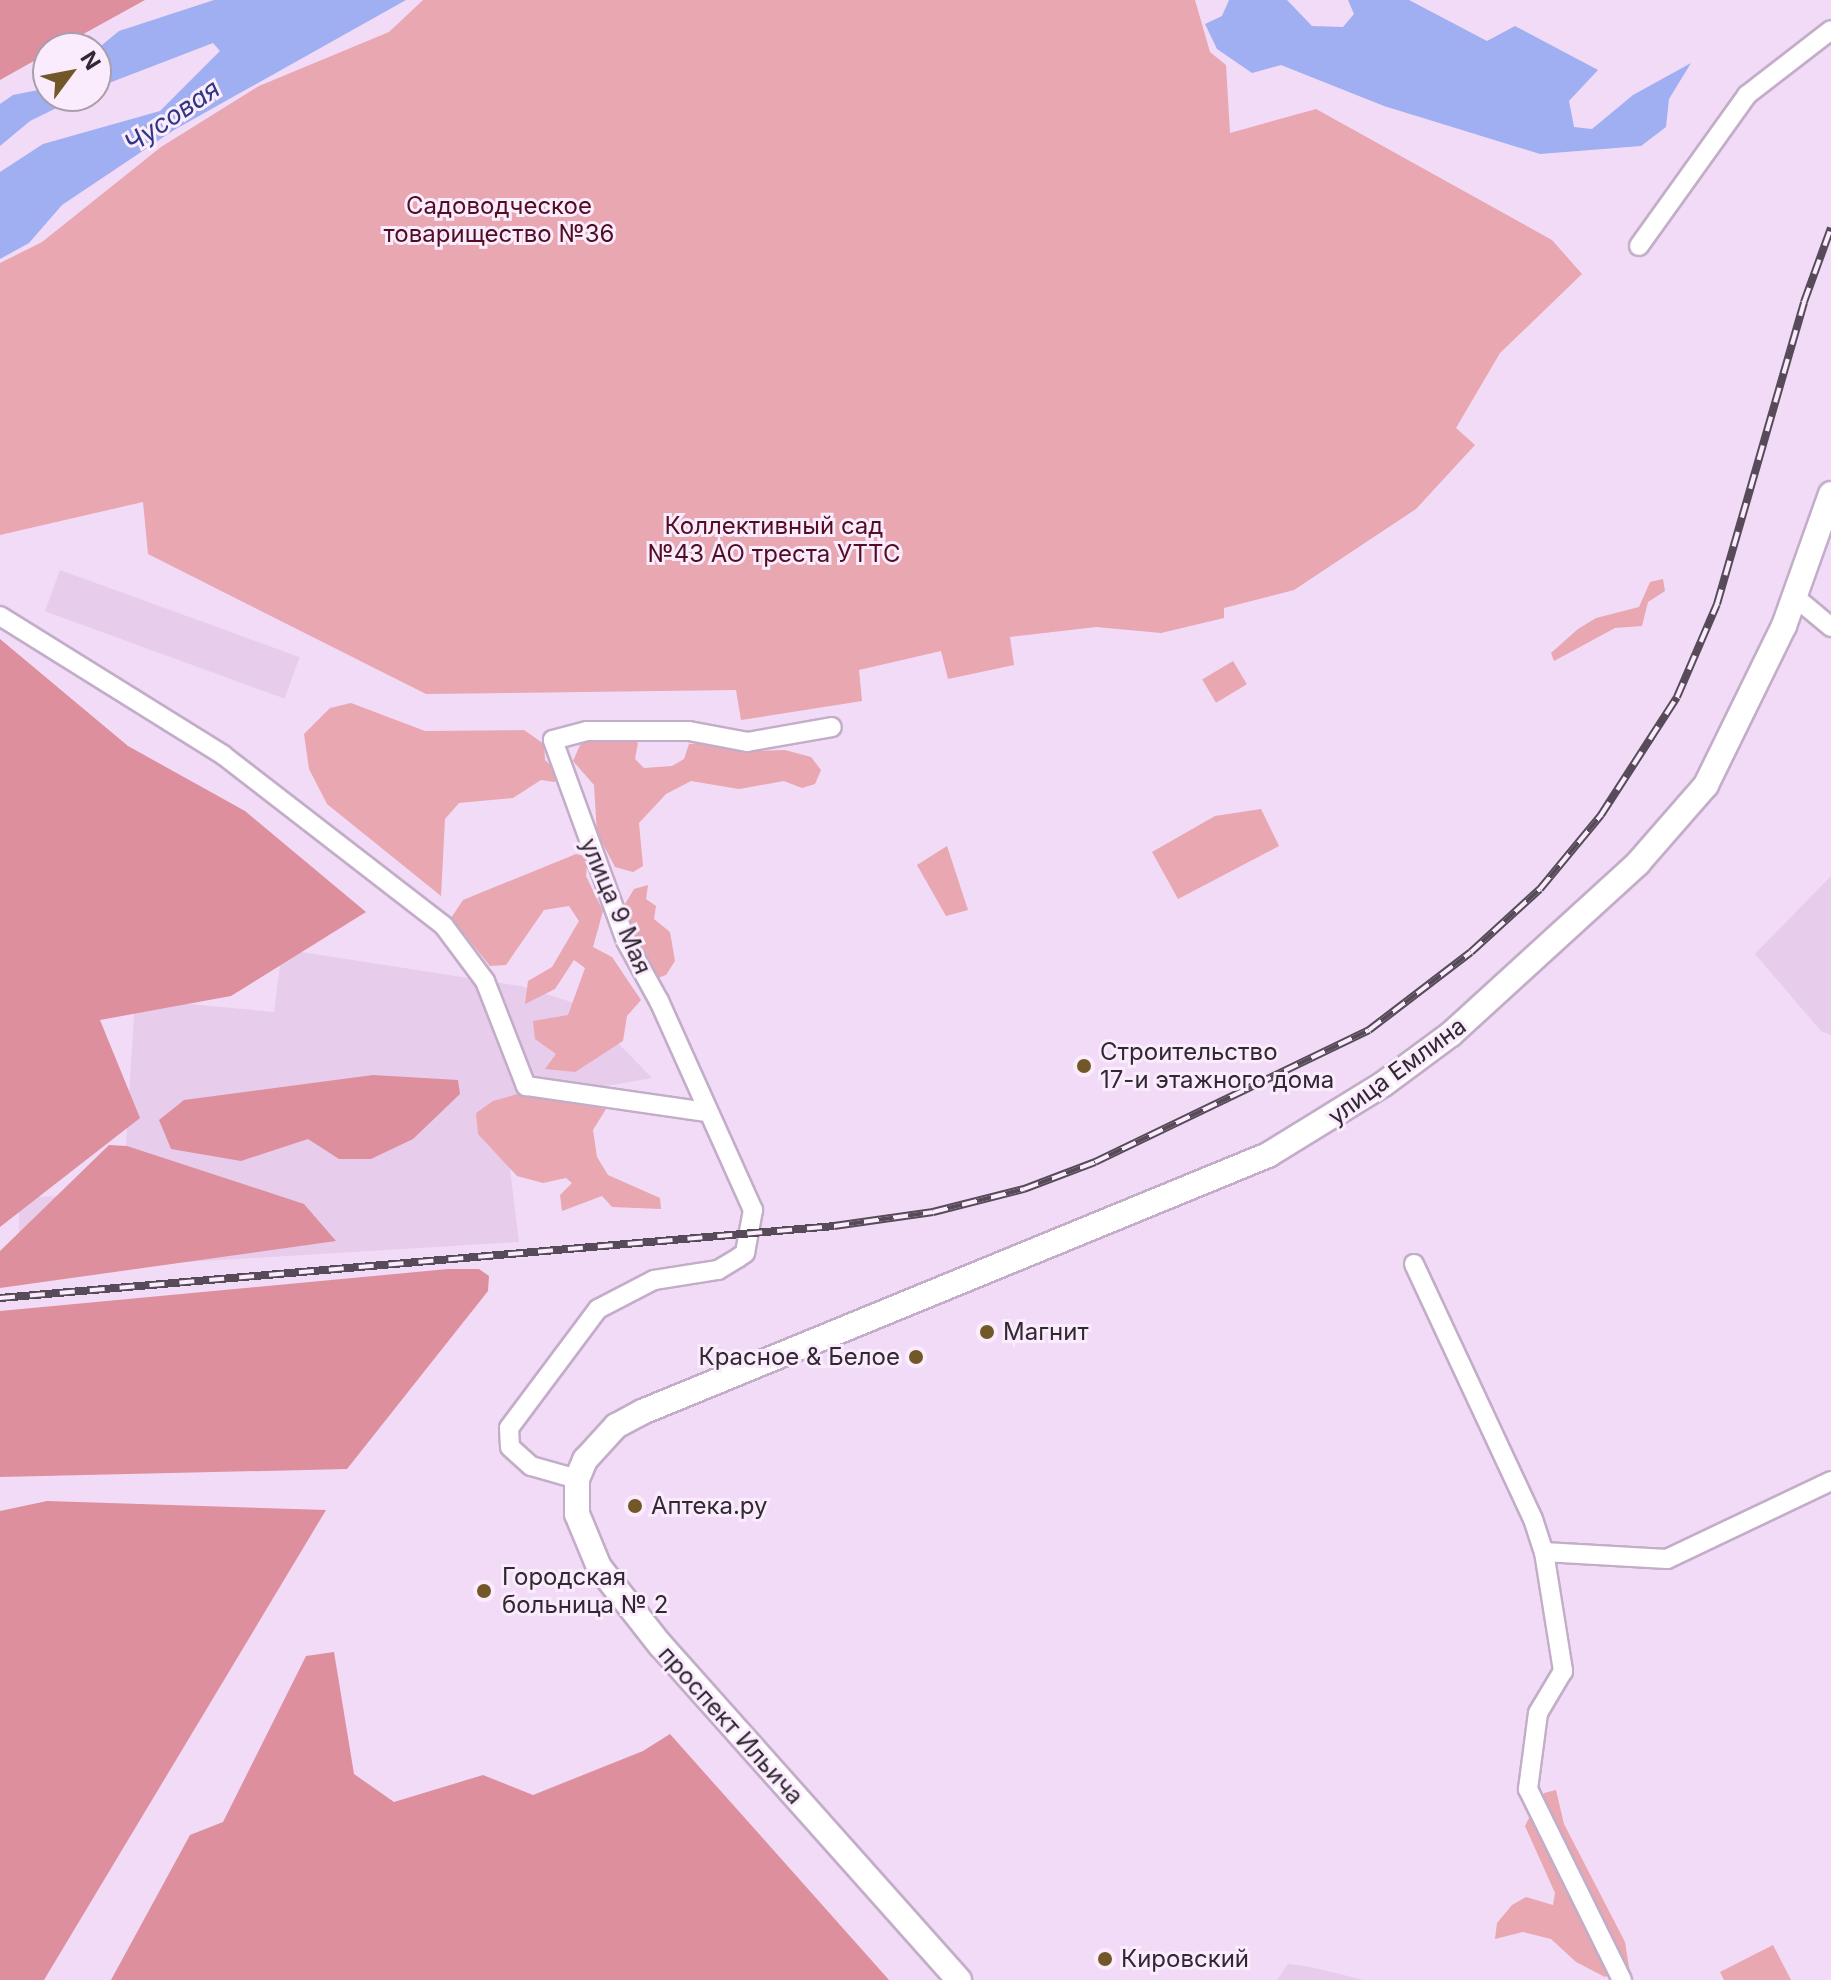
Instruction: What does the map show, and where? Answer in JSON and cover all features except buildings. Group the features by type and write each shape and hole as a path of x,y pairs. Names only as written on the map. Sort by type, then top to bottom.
{"street":[{"path":"1639,246 1747,95 1831,30"},
{"name":"улица Емлина","path":"577,1479 598,1441 642,1412 1268,1155 1382,1085 1495,998 1686,812 1725,751 1795,597 1831,494"},
{"path":"1795,597 1831,627"},
{"path":"0,616 223,755 444,926 485,981 526,1086 706,1112"},
{"name":"улица 9 Мая","path":"577,1479 531,1466 510,1447 509,1428 584,1322 619,1294 654,1280 718,1270 745,1253 753,1210 706,1112 659,1001 626,941 553,740 587,731 689,731 747,742 832,727"},
{"path":"1414,1264 1533,1519 1544,1552 1563,1671 1538,1713 1528,1789 1622,1980"},
{"name":"проспект Ильича","path":"577,1479 580,1528 599,1567 661,1646 959,1980"},
{"path":"1544,1552 1667,1559 1831,1481"}],"shaded area":[{"path":"0,0 145,0 87,32 32,32 32,62 0,80"},
{"path":"60,570 300,657 285,699 45,611"},
{"path":"0,639 128,746 245,811 366,912 231,996 100,1020 140,1118 0,1227"},
{"path":"1831,876 1831,1035 1821,1031 1755,954"},
{"path":"282,949 520,986 581,1005 652,1078 502,1104 519,1242 19,1272 19,1198 123,1193 135,999 274,1012"},
{"path":"373,1075 458,1080 460,1094 413,1139 371,1159 339,1159 308,1139 241,1161 171,1149 159,1120 184,1100"},
{"path":"109,1145 127,1146 304,1204 336,1241 0,1288 0,1251"},
{"path":"448,1269 479,1269 489,1276 488,1291 347,1469 0,1477 0,1311"},
{"path":"47,1501 326,1510 44,1980 0,1980 0,1511"},
{"path":"334,1652 354,1774 394,1802 483,1775 533,1795 643,1751 670,1734 889,1980 111,1980 190,1835 223,1822 306,1656"},
{"path":"1288,1964 1306,1966 1364,1980 1277,1980"}],"green space":[{"path":"423,0 1195,0 1210,52 1226,65 1230,133 1316,109 1552,240 1582,274 1500,353 1456,428 1475,445 1416,509 1294,590 1224,608 1224,618 1161,633 1096,627 1010,637 1014,665 948,679 941,651 859,670 862,701 741,720 736,690 426,694 148,554 143,502 0,535 0,263 42,242 161,147 259,86 389,32"},
{"path":"1663,579 1665,591 1648,602 1642,626 1615,628 1554,661 1551,653 1578,629 1596,618 1639,607 1650,582"},
{"path":"1233,661 1247,684 1216,703 1202,680"},
{"path":"351,703 425,731 524,730 544,744 545,760 559,773 555,782 541,780 513,798 459,803 445,819 441,896 327,804 309,769 304,734 330,708"},
{"path":"598,737 628,737 638,743 635,759 644,768 672,766 684,759 689,744 713,743 753,751 785,750 811,757 821,770 815,784 802,788 784,781 739,789 691,781 666,794 639,823 643,866 633,872 615,867 597,833 594,785 573,761 580,745"},
{"path":"1261,809 1279,846 1178,899 1152,852 1215,816"},
{"path":"947,846 968,910 946,916 917,865"},
{"path":"576,854 588,857 586,876 603,911 593,947 612,957 641,1000 627,1016 623,1041 575,1072 545,1069 556,1054 535,1039 533,1021 568,1015 585,968 574,960 555,989 525,1004 528,981 552,967 579,921 569,906 544,910 506,965 490,966 451,918 463,900"},
{"path":"648,885 646,899 656,906 654,919 670,932 675,961 666,975 655,979 631,935 625,904 634,889"},
{"path":"525,1092 606,1109 593,1130 597,1157 608,1175 660,1198 661,1209 612,1207 602,1196 562,1211 560,1195 572,1183 566,1178 543,1183 517,1176 478,1134 476,1113 493,1101"},
{"path":"1556,1790 1564,1824 1625,1942 1630,1973 1541,1809 1544,1793"},
{"path":"1529,1818 1536,1818 1611,1974 1605,1977 1576,1962 1551,1939 1523,1932 1495,1939 1497,1923 1512,1905 1526,1897 1553,1905 1555,1893 1525,1826"},
{"path":"1773,1945 1791,1980 1724,1980 1720,1972"}],"water":[{"name":"Чусовая","path":"214,0 406,0 174,130 62,205 29,243 0,259 0,172 43,144 160,111 220,51 213,43 112,82 112,37 119,31"},
{"path":"1229,0 1287,0 1312,26 1343,27 1354,14 1348,0 1409,0 1487,41 1515,26 1598,70 1569,101 1574,127 1592,129 1633,95 1691,63 1669,99 1666,127 1641,146 1540,154 1384,106 1281,65 1252,73 1217,49 1205,24 1222,16"},
{"path":"32,91 32,112 48,112 30,121 0,146 0,104 13,95"}],"railway":[{"path":"0,1298 834,1226 933,1212 1024,1189 1095,1162 1369,1030 1471,952 1540,889 1601,815 1677,697 1717,604 1804,302 1831,228"}],"place":[{"name":"Строительство 17-и этажного дома","path":"1084,1066"},
{"name":"Магнит","path":"987,1332"},
{"name":"Красное & Белое","path":"916,1357"},
{"name":"Аптека.ру","path":"635,1506"},
{"name":"Городская больница № 2","path":"484,1591"},
{"name":"Кировский","path":"1105,1959"}],"park label":[{"name":"Садоводческое товарищество №36","path":"499,220"},
{"name":"Коллективный сад №43 АО треста УТТС","path":"774,540"}]}
